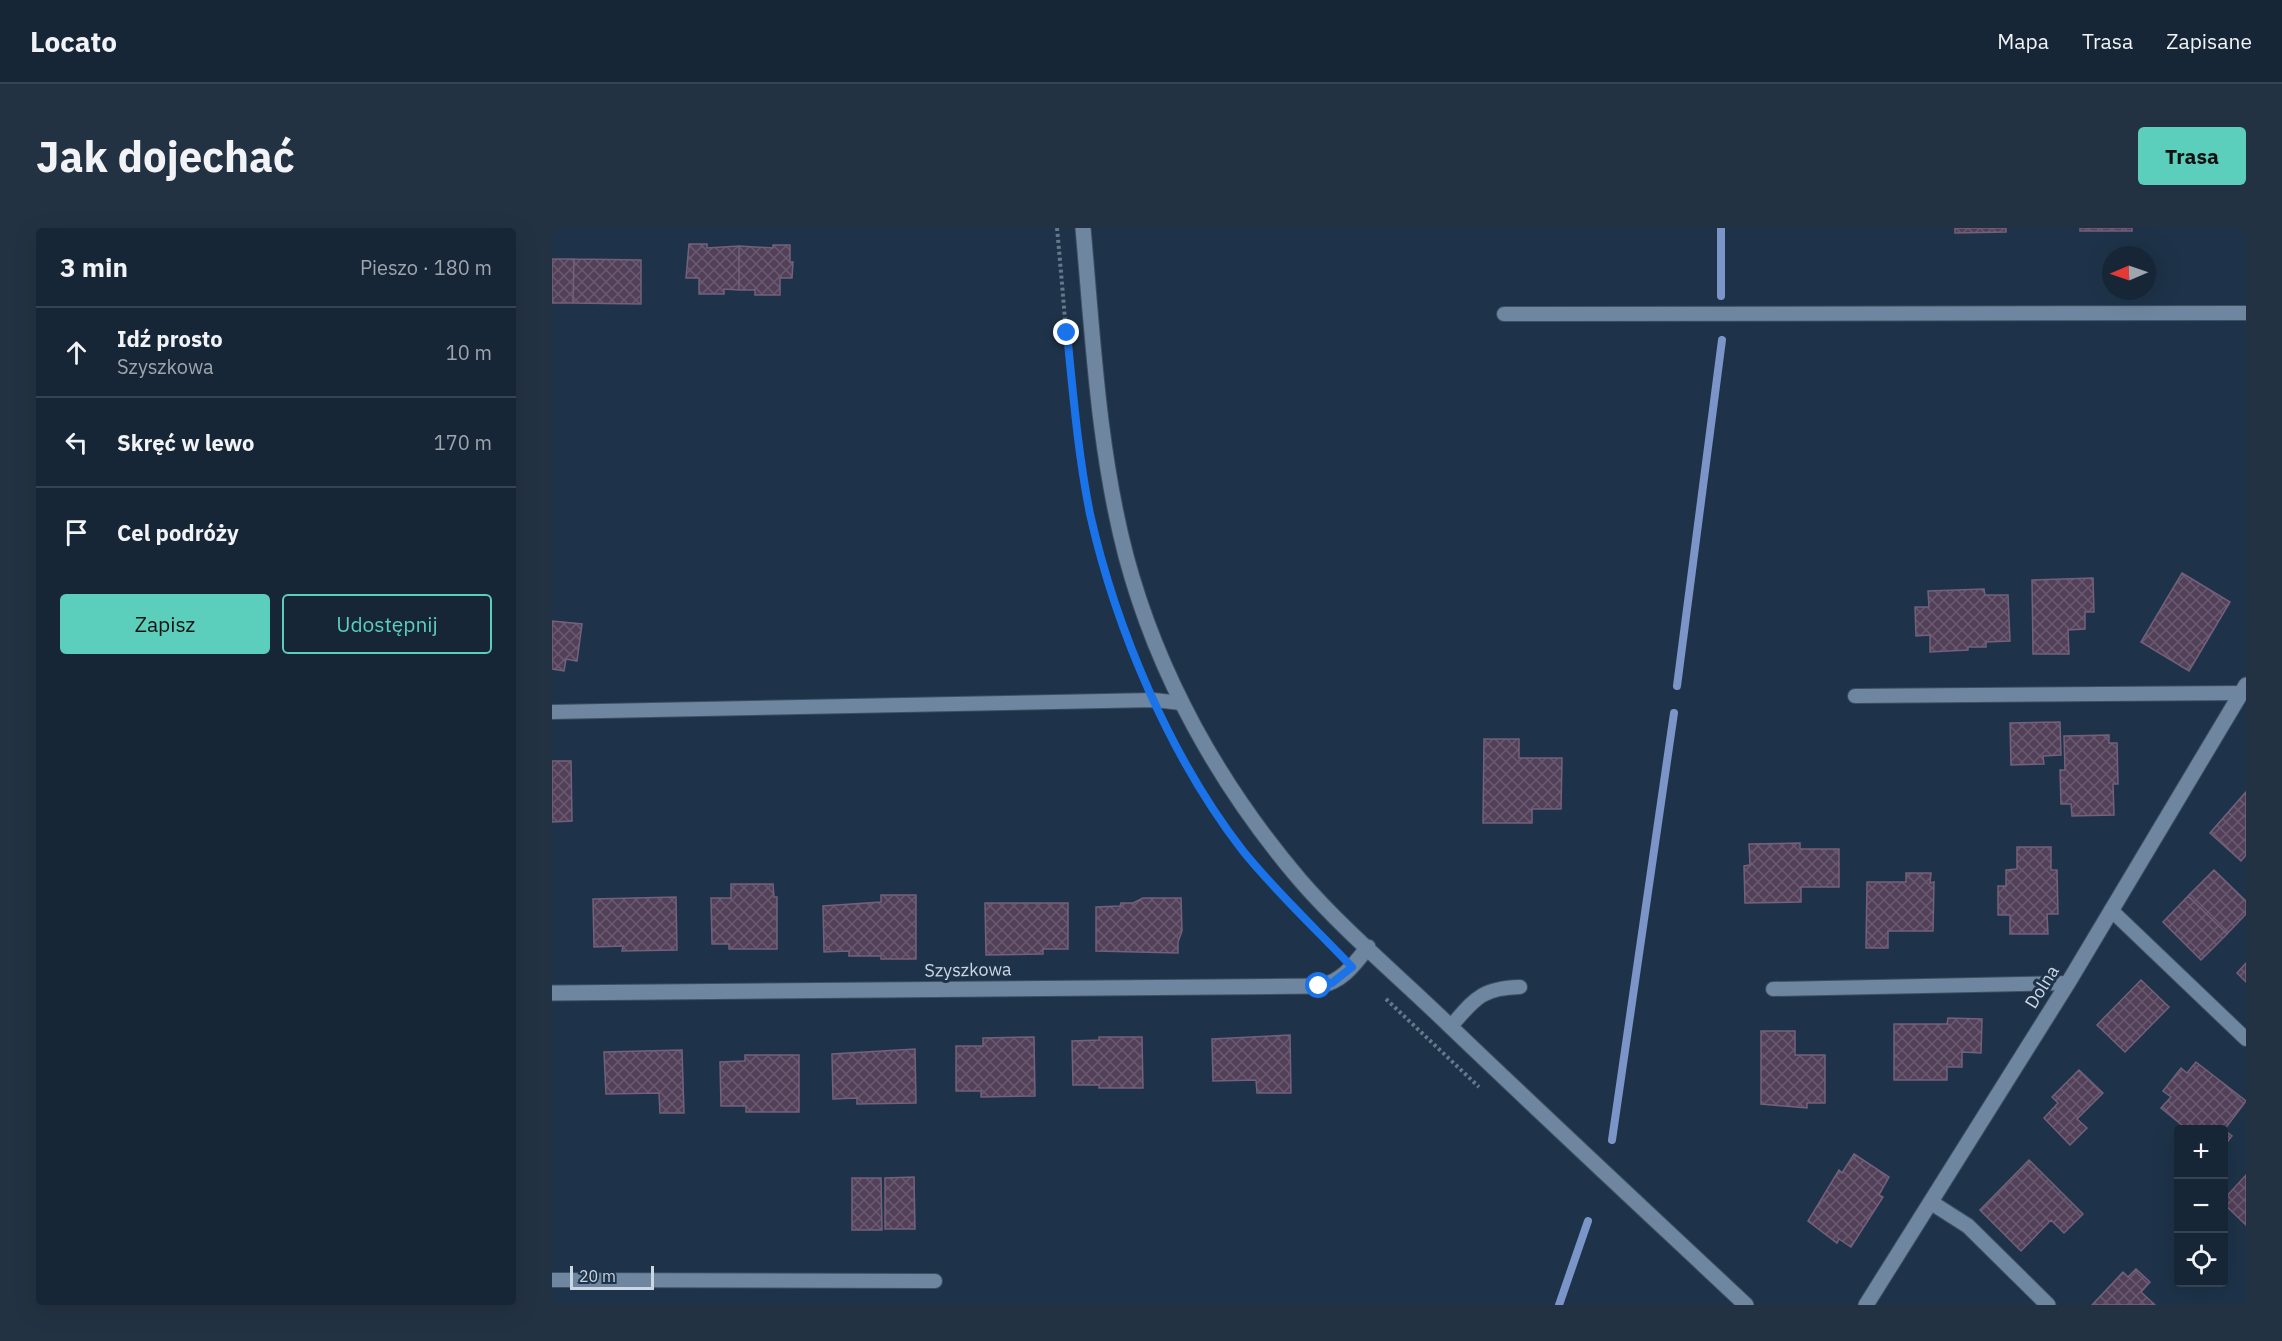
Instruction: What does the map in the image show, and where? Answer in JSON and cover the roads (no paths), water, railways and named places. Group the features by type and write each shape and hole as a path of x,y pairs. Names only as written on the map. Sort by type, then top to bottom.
{"street":[{"path":"1083,228 1104,453 1127,557 1157,648 1181,703 1214,762 1254,822 1302,882 1746,1305"},
{"name":"Dolna","path":"1866,1305 2068,983 2244,689"},
{"name":"Szyszkowa","path":"552,993 1319,986 1332,983 1352,967 1368,947"},
{"path":"1932,1203 1968,1226 2048,1305"}],"lane":[{"path":"1504,314 2246,313"},
{"path":"1854,696 2244,689"},
{"path":"552,712 1154,700 1181,703"},
{"path":"2111,910 2246,1039"},
{"path":"1773,989 2068,983"},
{"path":"1451,1026 1480,996 1497,988 1520,987"},
{"path":"552,1280 935,1281"}],"waterway":[{"path":"1721,228 1721,296"},
{"path":"1677,686 1722,340"},
{"path":"1612,1140 1674,713"},
{"path":"1559,1305 1588,1221"}]}
